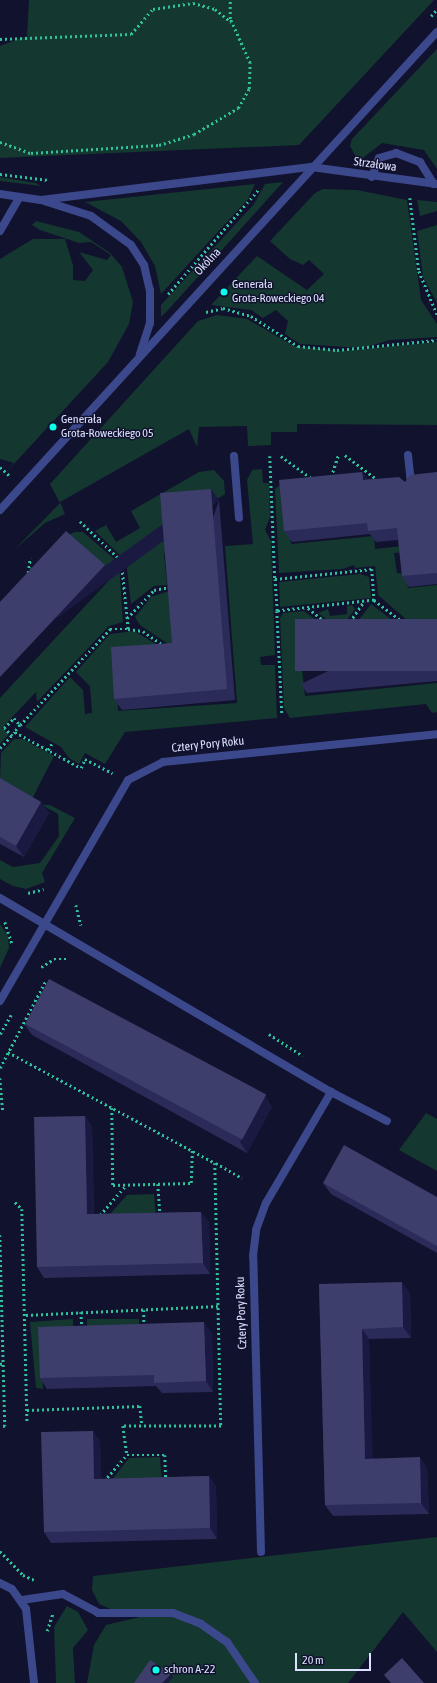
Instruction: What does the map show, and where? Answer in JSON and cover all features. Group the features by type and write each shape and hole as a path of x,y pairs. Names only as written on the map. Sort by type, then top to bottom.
{"street":[{"name":"Okólna","path":"0,510 131,369 311,167 437,32"},
{"path":"372,177 379,158 396,153 420,162 436,184"},
{"name":"Strzałowa","path":"41,200 311,167 372,177 436,184"},
{"path":"0,194 41,200 102,222 130,245 144,265 150,290 150,323 142,351 131,369"},
{"path":"0,231 20,197"},
{"path":"408,455 411,484"},
{"path":"234,456 239,518"},
{"name":"Cztery Pory Roku","path":"128,780 163,762 437,734"},
{"path":"0,1001 128,780"},
{"path":"0,898 78,946 331,1092 387,1121"},
{"name":"Cztery Pory Roku","path":"262,1552 253,1256 256,1230 266,1204 331,1092"},
{"path":"0,1583 12,1588 22,1600 29,1618 34,1683"},
{"path":"22,1600 62,1594 98,1613 173,1613 201,1624 227,1642 255,1683"}],"path":[{"path":"0,142 32,152 68,152 159,145 194,134 238,108 249,89 250,64 232,23 230,0"},
{"path":"0,39 130,34 153,9 193,3 215,9 232,23"},
{"path":"408,181 419,271 437,314"},
{"path":"203,313 223,308 237,310 298,346 337,350 437,340"},
{"path":"324,481 332,476 338,455"},
{"path":"345,455 383,484 411,484"},
{"path":"270,456 282,715"},
{"path":"281,456 319,482"},
{"path":"0,467 10,476"},
{"path":"80,522 121,561 128,629"},
{"path":"24,578 29,573 30,558"},
{"path":"275,579 372,569 374,600"},
{"path":"127,618 154,590 174,587"},
{"path":"277,611 374,600 407,627"},
{"path":"308,608 340,635 364,601"},
{"path":"0,748 110,629 143,630 170,650"},
{"path":"12,736 4,728 14,718 20,725"},
{"path":"15,732 81,768 86,759 128,780"},
{"path":"48,750 52,743"},
{"path":"24,894 43,891 50,885 65,889 78,895 76,917 88,933 78,946 71,959 54,959 39,970"},
{"path":"0,918 8,926 12,947"},
{"path":"0,1068 46,980"},
{"path":"0,1034 16,1008"},
{"path":"8,1052 242,1178"},
{"path":"0,1078 3,1112"},
{"path":"112,1108 113,1185 191,1183 192,1150"},
{"path":"102,1484 127,1455 123,1426 221,1426 215,1163"},
{"path":"158,1184 160,1224"},
{"path":"94,1222 126,1185"},
{"path":"15,1202 22,1208 26,1314 27,1421"},
{"path":"0,1235 5,1396 5,1426 0,1427"},
{"path":"26,1314 218,1306"},
{"path":"144,1310 144,1335"},
{"path":"81,1312 82,1336"},
{"path":"0,1396 5,1396"},
{"path":"27,1410 140,1406 142,1426"},
{"path":"127,1455 165,1455 167,1488"}],"green space":[{"path":"29,0 434,0 299,145 0,158 0,46 27,36"},
{"path":"437,49 437,169 424,150 382,143 363,158 356,157 350,146 352,139"},
{"path":"0,177 36,183 41,186 0,181"},
{"path":"283,182 161,317 161,305 254,204 265,184"},
{"path":"255,184 248,199 161,294 155,266 141,242 121,221 85,202"},
{"path":"323,189 357,190 407,200 421,300 437,324 437,337 390,340 363,348 300,344 285,334 288,321 276,310 263,318 251,310 211,305 257,256 307,290 324,274 309,260 303,265 290,259 270,241 315,193"},
{"path":"417,200 437,202 437,211 420,216"},
{"path":"36,221 79,232 110,253 122,267 133,302 129,324 108,362 0,479 14,463 0,459 0,259 33,239 65,239 73,265 73,280 85,281 93,270 79,252 107,260 111,255 91,242 79,243 40,230 32,225"},
{"path":"437,225 437,303 423,277 417,231"},
{"path":"217,315 247,319 294,346 340,351 437,342 437,425 297,424 297,432 271,432 271,445 248,446 247,426 199,427 197,447 189,429 60,502 65,514 45,523 14,550 60,503 50,484 198,321"},
{"path":"262,469 263,483 269,483 270,517 265,530 271,541 275,655 260,657 261,665 275,665 277,718 125,732 105,764 85,753 79,764 69,758 61,747 25,727 70,677 83,690 85,714 92,713 90,686 76,672 110,634 134,631 168,651 116,654 118,711 237,703 225,546 253,544 247,480 252,470"},
{"path":"214,470 224,481 225,494 219,498 166,502 170,553 164,553 167,585 154,586 131,604 126,561 95,531 106,525 116,542 140,528 131,511 199,472"},
{"path":"283,483 291,544 374,536 375,549 403,546 404,552 394,553 397,573 406,574 408,588 437,585 437,627 418,629 416,620 407,620 378,595 375,566 355,568 354,565 343,569 279,573 275,489"},
{"path":"75,532 83,532 119,563 123,622 109,626 37,702 36,692 2,728 9,734 0,744 0,698 113,576 75,539 66,536"},
{"path":"360,574 369,577 371,598 280,607 279,582"},
{"path":"172,590 177,650 140,625 135,617 151,597"},
{"path":"371,604 395,622 397,625 351,630"},
{"path":"352,605 355,609 342,627 334,625 318,613 328,609 330,616 347,614 347,606"},
{"path":"304,611 332,632 299,641 305,696 437,683 437,712 432,713 426,704 290,718 284,708 280,618 283,613"},
{"path":"14,739 23,739 54,756 31,801 0,783 1,753"},
{"path":"42,805 50,805 75,818 42,873 45,882 26,889 13,886 0,879 0,860 13,867 40,863 59,836 58,814"},
{"path":"0,924 8,936 9,948 0,968"},
{"path":"426,1113 437,1119 437,1171 399,1150"},
{"path":"154,1194 156,1218 104,1221 127,1195"},
{"path":"73,1319 73,1334 41,1335 43,1389 36,1388 30,1322"},
{"path":"87,1319 139,1319 139,1331 87,1334"},
{"path":"160,1457 162,1484 107,1486 129,1458"},
{"path":"437,1537 437,1652 403,1612 348,1683 87,1683 94,1645 106,1625 140,1617 138,1613 113,1610 99,1604 92,1590 93,1576"},
{"path":"67,1606 78,1612 88,1630 73,1648 75,1683 56,1683 54,1627"}],"building":[{"path":"362,472 363,480 399,477 405,482 410,475 437,472 437,573 402,576 397,528 368,531 367,523 284,531 279,480"},
{"path":"211,489 227,689 114,699 111,647 172,643 160,493"},
{"path":"66,531 105,565 0,677 0,602"},
{"path":"295,619 437,619 437,671 295,671"},
{"path":"0,778 41,802 16,846 0,837"},
{"path":"49,979 266,1094 242,1140 25,1024"},
{"path":"85,1116 87,1214 201,1212 203,1263 37,1267 34,1117"},
{"path":"344,1145 437,1197 437,1246 323,1183"},
{"path":"402,1282 403,1327 362,1329 365,1459 420,1457 421,1503 325,1505 319,1284"},
{"path":"204,1322 206,1381 154,1383 154,1375 40,1378 38,1327"},
{"path":"93,1431 94,1479 209,1476 210,1528 44,1532 41,1432"},
{"path":"402,1658 424,1683 391,1683 384,1675"},
{"name":"schron A-22","path":"150,1660 171,1674 162,1683 134,1683"}],"place":[{"name":"Generała Grota-Roweckiego 04","path":"224,292"},
{"name":"Generała Grota-Roweckiego 05","path":"53,427"},
{"name":"schron A-22","path":"156,1670"}]}
